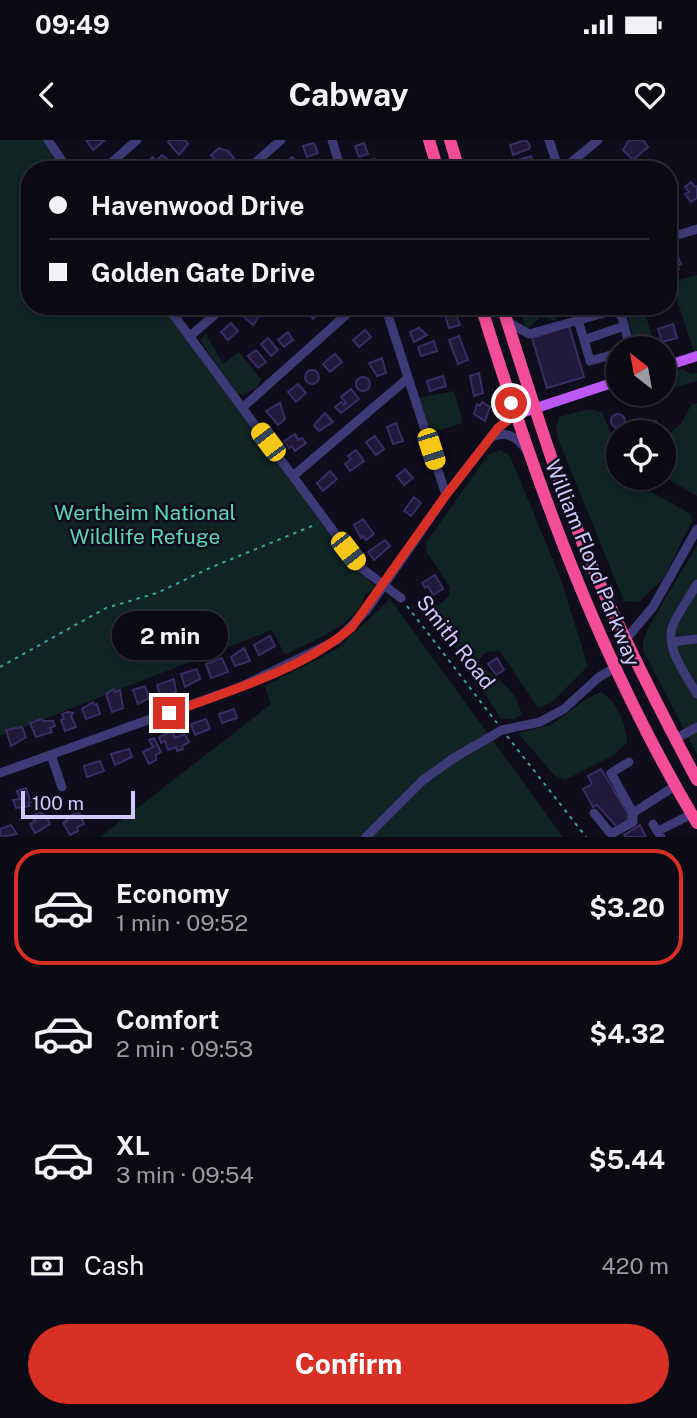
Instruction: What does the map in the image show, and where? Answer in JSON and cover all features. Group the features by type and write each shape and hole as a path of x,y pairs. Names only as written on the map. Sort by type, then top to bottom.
{"highway":[{"path":"429,140 435,161"},
{"path":"450,140 456,161"},
{"name":"William Floyd Parkway","path":"484,315 527,452 613,669 694,818"},
{"name":"William Floyd Parkway","path":"505,315 534,407 580,535 626,639 697,780"}],"main road":[{"path":"676,363 697,356"},
{"path":"514,415 606,385"}],"street":[{"path":"48,140 62,161"},
{"path":"113,161 137,140"},
{"path":"257,161 281,140"},
{"path":"332,140 338,161"},
{"path":"549,140 557,161"},
{"path":"571,161 598,140"},
{"path":"677,235 697,229"},
{"name":"Smith Road","path":"173,315 360,566 401,598"},
{"path":"189,337 215,315"},
{"path":"242,408 346,315"},
{"path":"388,315 446,495"},
{"path":"508,322 529,334 596,315"},
{"path":"620,315 627,336"},
{"path":"578,320 590,361 606,356"},
{"path":"584,340 624,326"},
{"path":"293,476 407,379"},
{"path":"0,774 240,687 337,640 352,627 384,586 446,495 498,428 514,415"},
{"path":"488,441 507,434 527,452"},
{"path":"626,639 653,607 697,529"},
{"path":"697,584 672,628 672,642 677,660 697,694"},
{"path":"672,642 697,639"},
{"path":"366,837 422,781 502,730 540,722 564,709 599,677 613,669"},
{"path":"675,739 697,727"},
{"path":"51,755 62,787"},
{"path":"594,813 608,835 634,822 633,813 611,773 629,762"},
{"path":"633,813 675,786"},
{"path":"657,831 694,818"}],"path":[{"path":"0,667 106,608 157,593 212,567 324,521"},
{"name":"Smith Road","path":"401,598 586,837"}],"green space":[{"name":"Wertheim National Wildlife Refuge","path":"0,140 45,140 60,161 21,161 21,315 173,315 363,575 378,589 365,594 353,615 332,631 285,655 272,630 0,736"},
{"path":"697,275 697,350 694,352 677,300 677,280"},
{"path":"522,315 555,315 557,321 541,317 526,330"},
{"path":"627,315 646,315 652,336 633,336"},
{"path":"206,334 223,364 239,352 261,379 258,387 243,395 235,392 200,340"},
{"path":"683,369 691,374 697,373 697,381 676,387 676,371"},
{"path":"454,391 463,423 430,433 418,398"},
{"path":"697,403 697,496 676,484 676,428 691,405"},
{"path":"589,409 602,412 606,422 606,490 648,490 691,514 692,521 664,578 639,602 624,601 558,439 556,428 559,417"},
{"path":"500,450 510,456 560,577 588,666 551,703 538,708 500,651 486,652 477,662 516,698 522,714 515,719 501,719 459,653 416,601 439,605 449,596 450,587 426,551 427,541 488,455"},
{"path":"697,545 697,754 643,650 643,642 648,628"},
{"path":"390,599 563,837 100,837 271,704 265,686 337,649"},
{"path":"601,692 612,701 620,714 627,743 614,755 565,780 554,775 518,733 551,725 586,699"}],"building":[{"path":"86,140 105,140 93,150"},
{"path":"185,140 188,144 179,155 168,142"},
{"path":"526,140 529,149 513,155 510,145"},
{"path":"629,140 643,140 648,147 633,160 623,150"},
{"path":"314,143 318,153 307,157 303,146"},
{"path":"364,143 368,154 359,157 355,146"},
{"path":"219,148 228,151 234,158 232,161 216,161 211,155"},
{"path":"162,155 169,161 156,161"},
{"path":"531,156 533,161 515,161"},
{"path":"691,182 697,186 697,198 691,202 685,194 689,192 685,187"},
{"path":"242,315 260,315 253,325"},
{"path":"445,315 456,315 460,325 449,328"},
{"path":"231,323 238,331 228,340 221,332"},
{"path":"673,324 677,338 660,336 658,329"},
{"path":"569,326 584,377 547,388 532,338"},
{"path":"419,328 427,335 414,342 410,332"},
{"path":"365,330 371,337 359,347 353,340"},
{"path":"288,332 293,340 284,347 278,340"},
{"path":"459,336 468,360 458,364 449,340"},
{"path":"268,338 278,350 271,356 261,344"},
{"path":"434,341 437,351 421,356 418,347"},
{"path":"256,350 266,362 258,368 248,356"},
{"path":"335,354 342,362 330,372 323,364"},
{"path":"382,358 386,373 377,376 369,363"},
{"path":"312,370 317,372 317,382 312,384 307,382 305,377 307,372"},
{"path":"479,373 483,393 474,396 470,376"},
{"path":"443,376 446,386 430,391 427,381"},
{"path":"360,377 366,377 370,384 366,391 360,391 356,387 356,381"},
{"path":"298,384 306,393 296,402 288,392"},
{"path":"351,389 359,399 341,413 335,407 341,402 344,405 346,403 341,397"},
{"path":"482,402 490,407 485,421 474,414 477,404 480,406"},
{"path":"280,403 285,419 278,425 266,411"},
{"path":"325,413 333,422 319,431 314,425"},
{"path":"615,414 621,414 625,418 611,420"},
{"path":"396,423 403,441 393,444 387,427"},
{"path":"295,434 298,440 302,438 306,443 295,451 284,441"},
{"path":"375,436 384,449 376,455 366,442"},
{"path":"356,450 364,461 350,471 345,464 351,459 348,456"},
{"path":"405,469 413,478 404,485 397,476"},
{"path":"330,471 337,479 323,491 317,483"},
{"path":"414,497 421,503 411,516 404,511"},
{"path":"363,519 374,534 366,540 363,536 361,538 354,525"},
{"path":"385,540 390,546 374,560 368,552"},
{"path":"435,575 443,589 433,595 428,586 425,588 422,583"},
{"path":"270,636 275,646 259,655 254,645"},
{"path":"244,648 250,661 235,666 231,657"},
{"path":"222,658 228,672 211,678 206,664"},
{"path":"497,658 504,670 496,675 488,664"},
{"path":"197,669 200,679 185,687 181,674"},
{"path":"174,679 176,692 161,697 157,685"},
{"path":"145,686 149,698 138,704 133,690"},
{"path":"114,689 115,692 120,690 123,708 112,712 106,694"},
{"path":"93,702 94,705 97,704 100,714 86,719 82,709"},
{"path":"234,709 237,718 222,723 219,714"},
{"path":"73,713 71,716 76,727 65,731 61,720 64,719 62,714"},
{"path":"42,719 53,721 55,726 50,728 52,732 36,737 30,723"},
{"path":"206,719 210,729 195,735 191,724"},
{"path":"22,727 26,737 11,746 6,730"},
{"path":"172,731 175,738 185,734 189,742 182,746 183,749 177,751 176,747 168,750 165,741 161,743 159,737"},
{"path":"154,738 161,752 156,755 156,760 149,764 143,752 153,747 149,740"},
{"path":"129,749 132,757 115,765 111,754"},
{"path":"100,761 104,771 87,777 84,766"},
{"path":"601,769 628,814 628,821 617,827 597,805 593,807 583,789 592,784 588,776"},
{"path":"26,788 30,806 16,808 13,800 20,799 17,791"},
{"path":"39,812 46,816 50,824 35,833 30,824 35,821 32,816"},
{"path":"79,812 84,824 70,835 63,823 67,821 66,818"},
{"path":"11,825 17,834 0,837 0,829"},
{"path":"640,825 646,837 624,835"}],"route":[{"path":"169,713 240,687 314,653 337,640 352,627 367,610 446,495 498,428 514,415 511,403"}]}
